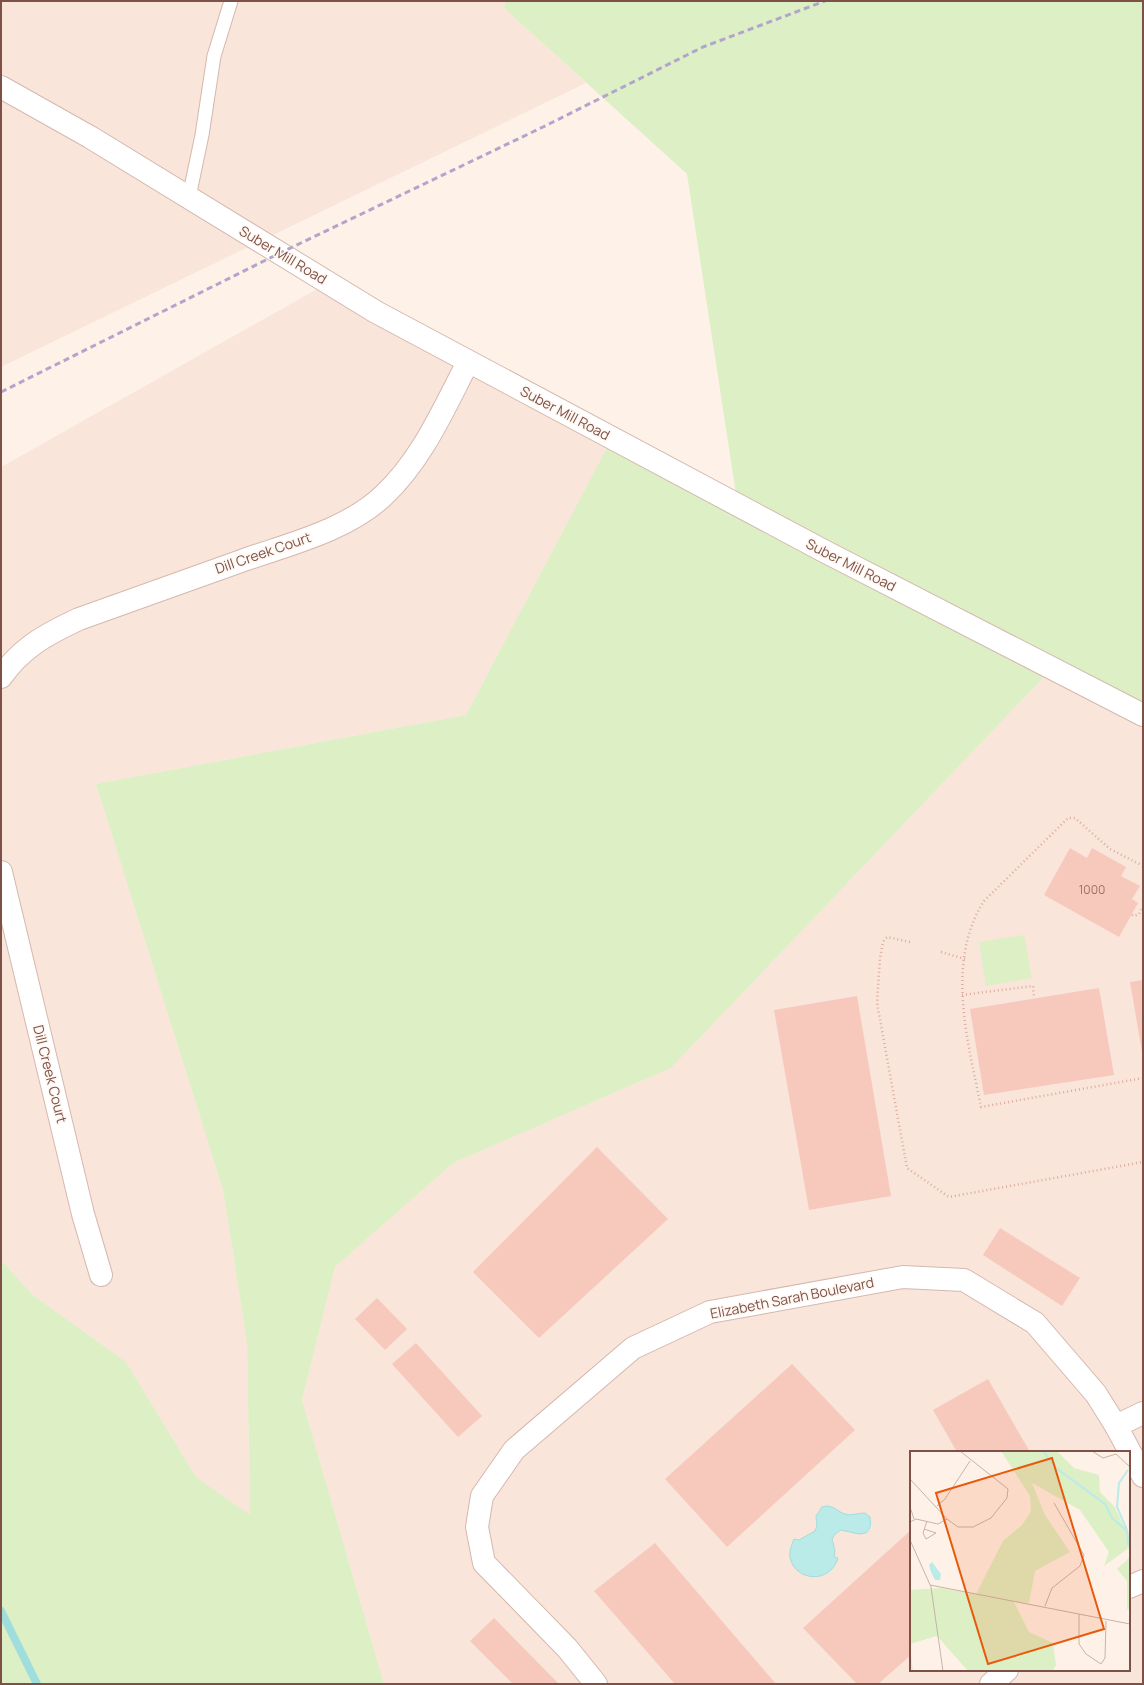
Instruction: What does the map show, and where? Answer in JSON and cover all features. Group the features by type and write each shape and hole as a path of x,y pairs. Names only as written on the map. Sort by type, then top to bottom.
{"street":[{"name":"Suber Mill Road","path":"1,87 90,137 376,312 822,550 1143,715"},
{"name":"Dill Creek Court","path":"1,677 18,656 45,635 79,618 317,534 359,514 383,496 411,464 468,362"},
{"name":"Dill Creek Court","path":"1,872 82,1207 101,1275"},
{"name":"Elizabeth Sarah Boulevard","path":"596,1684 567,1648 484,1563 477,1527 482,1496 514,1450 633,1348 710,1312 903,1276 964,1280 1035,1322 1096,1394 1130,1451"},
{"path":"1116,1426 1143,1413"},
{"name":"Elizabeth Sarah Boulevard","path":"1130,1452 1143,1476"},
{"path":"1130,1587 1143,1581"},
{"path":"991,1684 1006,1671"}],"lane":[{"path":"189,197 202,135 214,56 231,1"}],"path":[{"path":"1143,866 1110,850 1075,818 1068,818 984,901 978,911 969,933 962,995 965,1026 981,1107 1143,1078"},
{"path":"1132,915 1134,916 1139,914 1143,907"},
{"path":"910,942 887,937 883,942 880,958 877,1003 907,1168 949,1197 1143,1162"},
{"path":"941,952 965,959"},
{"path":"962,995 1033,986 1034,998"}],"shaded area":[{"path":"1,1 505,1 504,8 586,83 1,367"},
{"path":"319,288 612,438 466,715 96,784 223,1190 247,1342 250,1516 196,1477 126,1362 33,1295 1,1260 1,467"},
{"path":"1060,660 1143,703 1143,1684 384,1684 302,1400 335,1267 453,1163 671,1068"}],"green space":[{"path":"505,1 1143,1 1143,703 1060,660 671,1068 453,1163 335,1267 302,1400 384,1684 1,1684 1,1260 33,1295 126,1362 196,1477 250,1515 247,1342 223,1190 96,784 466,715 612,438 736,494 687,174 504,8"},
{"path":"1024,935 1032,978 986,986 979,942"}],"water":[{"path":"822,1507 833,1507 847,1515 865,1513 870,1517 870,1528 866,1533 859,1534 841,1530 835,1534 832,1539 835,1551 834,1557 838,1558 834,1567 828,1573 812,1577 798,1571 793,1565 790,1557 790,1550 794,1539 799,1540 815,1531 817,1526 816,1516"}],"building":[{"path":"1070,848 1087,858 1092,848 1126,867 1121,876 1140,886 1132,899 1138,903 1119,937 1044,895"},
{"path":"1143,980 1143,1052 1142,1052 1130,982"},
{"path":"1099,988 1114,1075 984,1095 970,1009"},
{"path":"857,996 891,1196 809,1210 774,1010"},
{"path":"597,1147 668,1219 539,1338 473,1272"},
{"path":"1000,1228 1080,1278 1062,1306 983,1255"},
{"path":"377,1298 407,1329 385,1350 355,1319"},
{"path":"416,1343 482,1416 458,1437 392,1364"},
{"path":"792,1364 855,1430 727,1547 665,1479"},
{"path":"988,1379 1029,1451 956,1451 933,1410"},
{"path":"910,1531 910,1656 878,1684 857,1684 803,1628"},
{"path":"655,1543 776,1684 675,1684 594,1591"},
{"path":"494,1618 559,1684 513,1684 470,1641"}],"waterway":[{"path":"1,1611 37,1684"}],"railway":[{"path":"1,392 280,253 543,127 703,47 825,1"}]}
